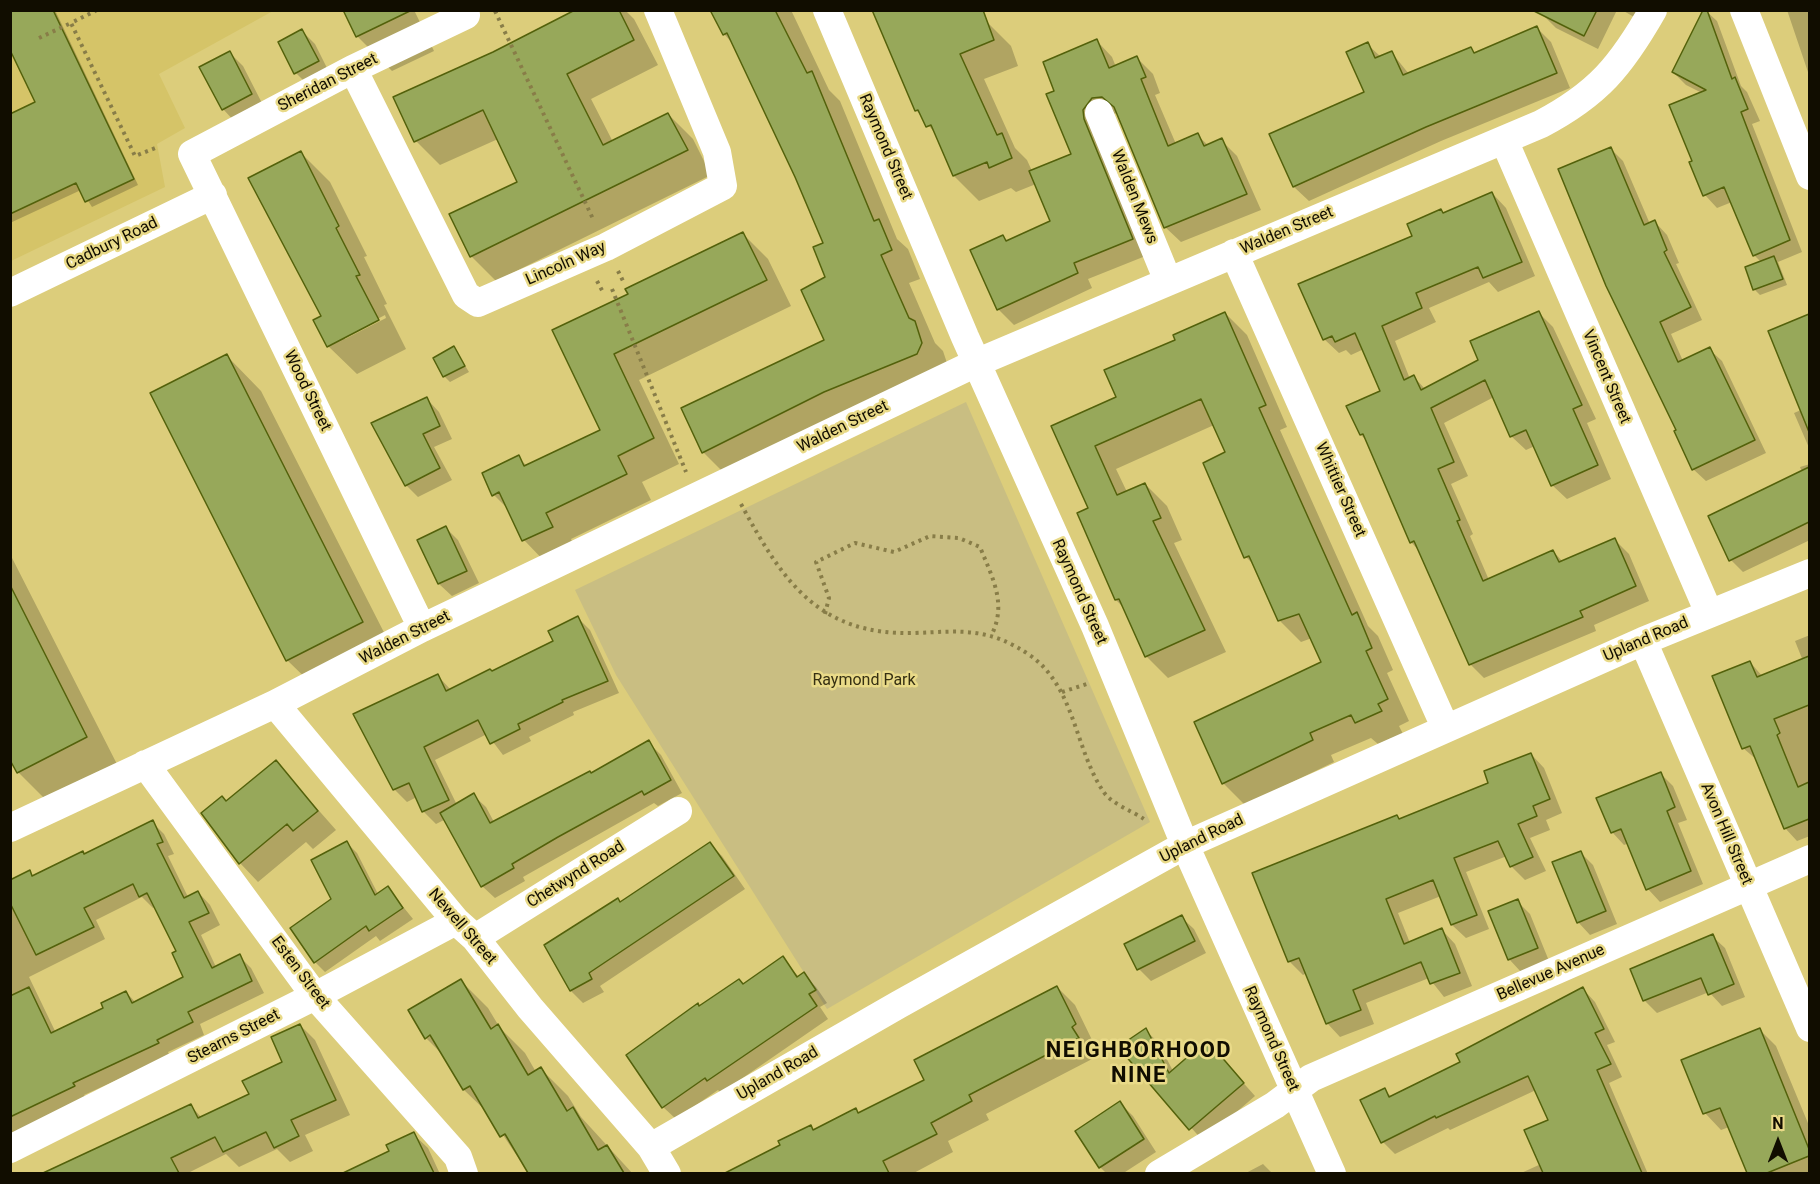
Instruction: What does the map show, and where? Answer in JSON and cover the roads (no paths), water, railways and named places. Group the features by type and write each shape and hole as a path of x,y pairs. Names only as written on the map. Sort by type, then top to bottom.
{"street":[{"name":"Lincoln Way","path":"353,69 466,295 478,303 606,247 723,186 717,152 658,10"},
{"name":"Raymond Street","path":"827,10 976,363 1095,626 1185,845 1332,1173"},
{"name":"Walden Street","path":"10,828 275,704 422,628 976,363 1504,140 1577,105 1610,74 1636,40 1653,10"},
{"path":"1744,10 1809,176"},
{"name":"Sheridan Street","path":"192,154 353,69 466,15"},
{"name":"Walden Mews","path":"1099,113 1168,281"},
{"name":"Vincent Street","path":"1504,140 1709,613"},
{"name":"Wood Street","path":"192,154 422,628"},
{"name":"Cadbury Road","path":"10,293 213,195"},
{"name":"Whittier Street","path":"1234,253 1445,727"},
{"name":"Upland Road","path":"651,1147 898,1005 1185,845 1445,727 1709,613 1809,573"},
{"name":"Avon Hill Street","path":"1643,641 1809,1028"},
{"name":"Newell Street","path":"275,704 530,1008 651,1147"},
{"name":"Esten Street","path":"145,764 315,996 458,1157 464,1173"},
{"name":"Chetwynd Road","path":"465,930 678,811"},
{"name":"Bellevue Avenue","path":"1159,1173 1275,1105 1311,1078 1809,859"},
{"name":"Stearns Street","path":"10,1149 315,996 465,930"},
{"path":"651,1147 667,1173"}],"district":[{"name":"NEIGHBORHOOD NINE","path":"1139,1064"}],"park label":[{"name":"Raymond Park","path":"864,681"}]}
